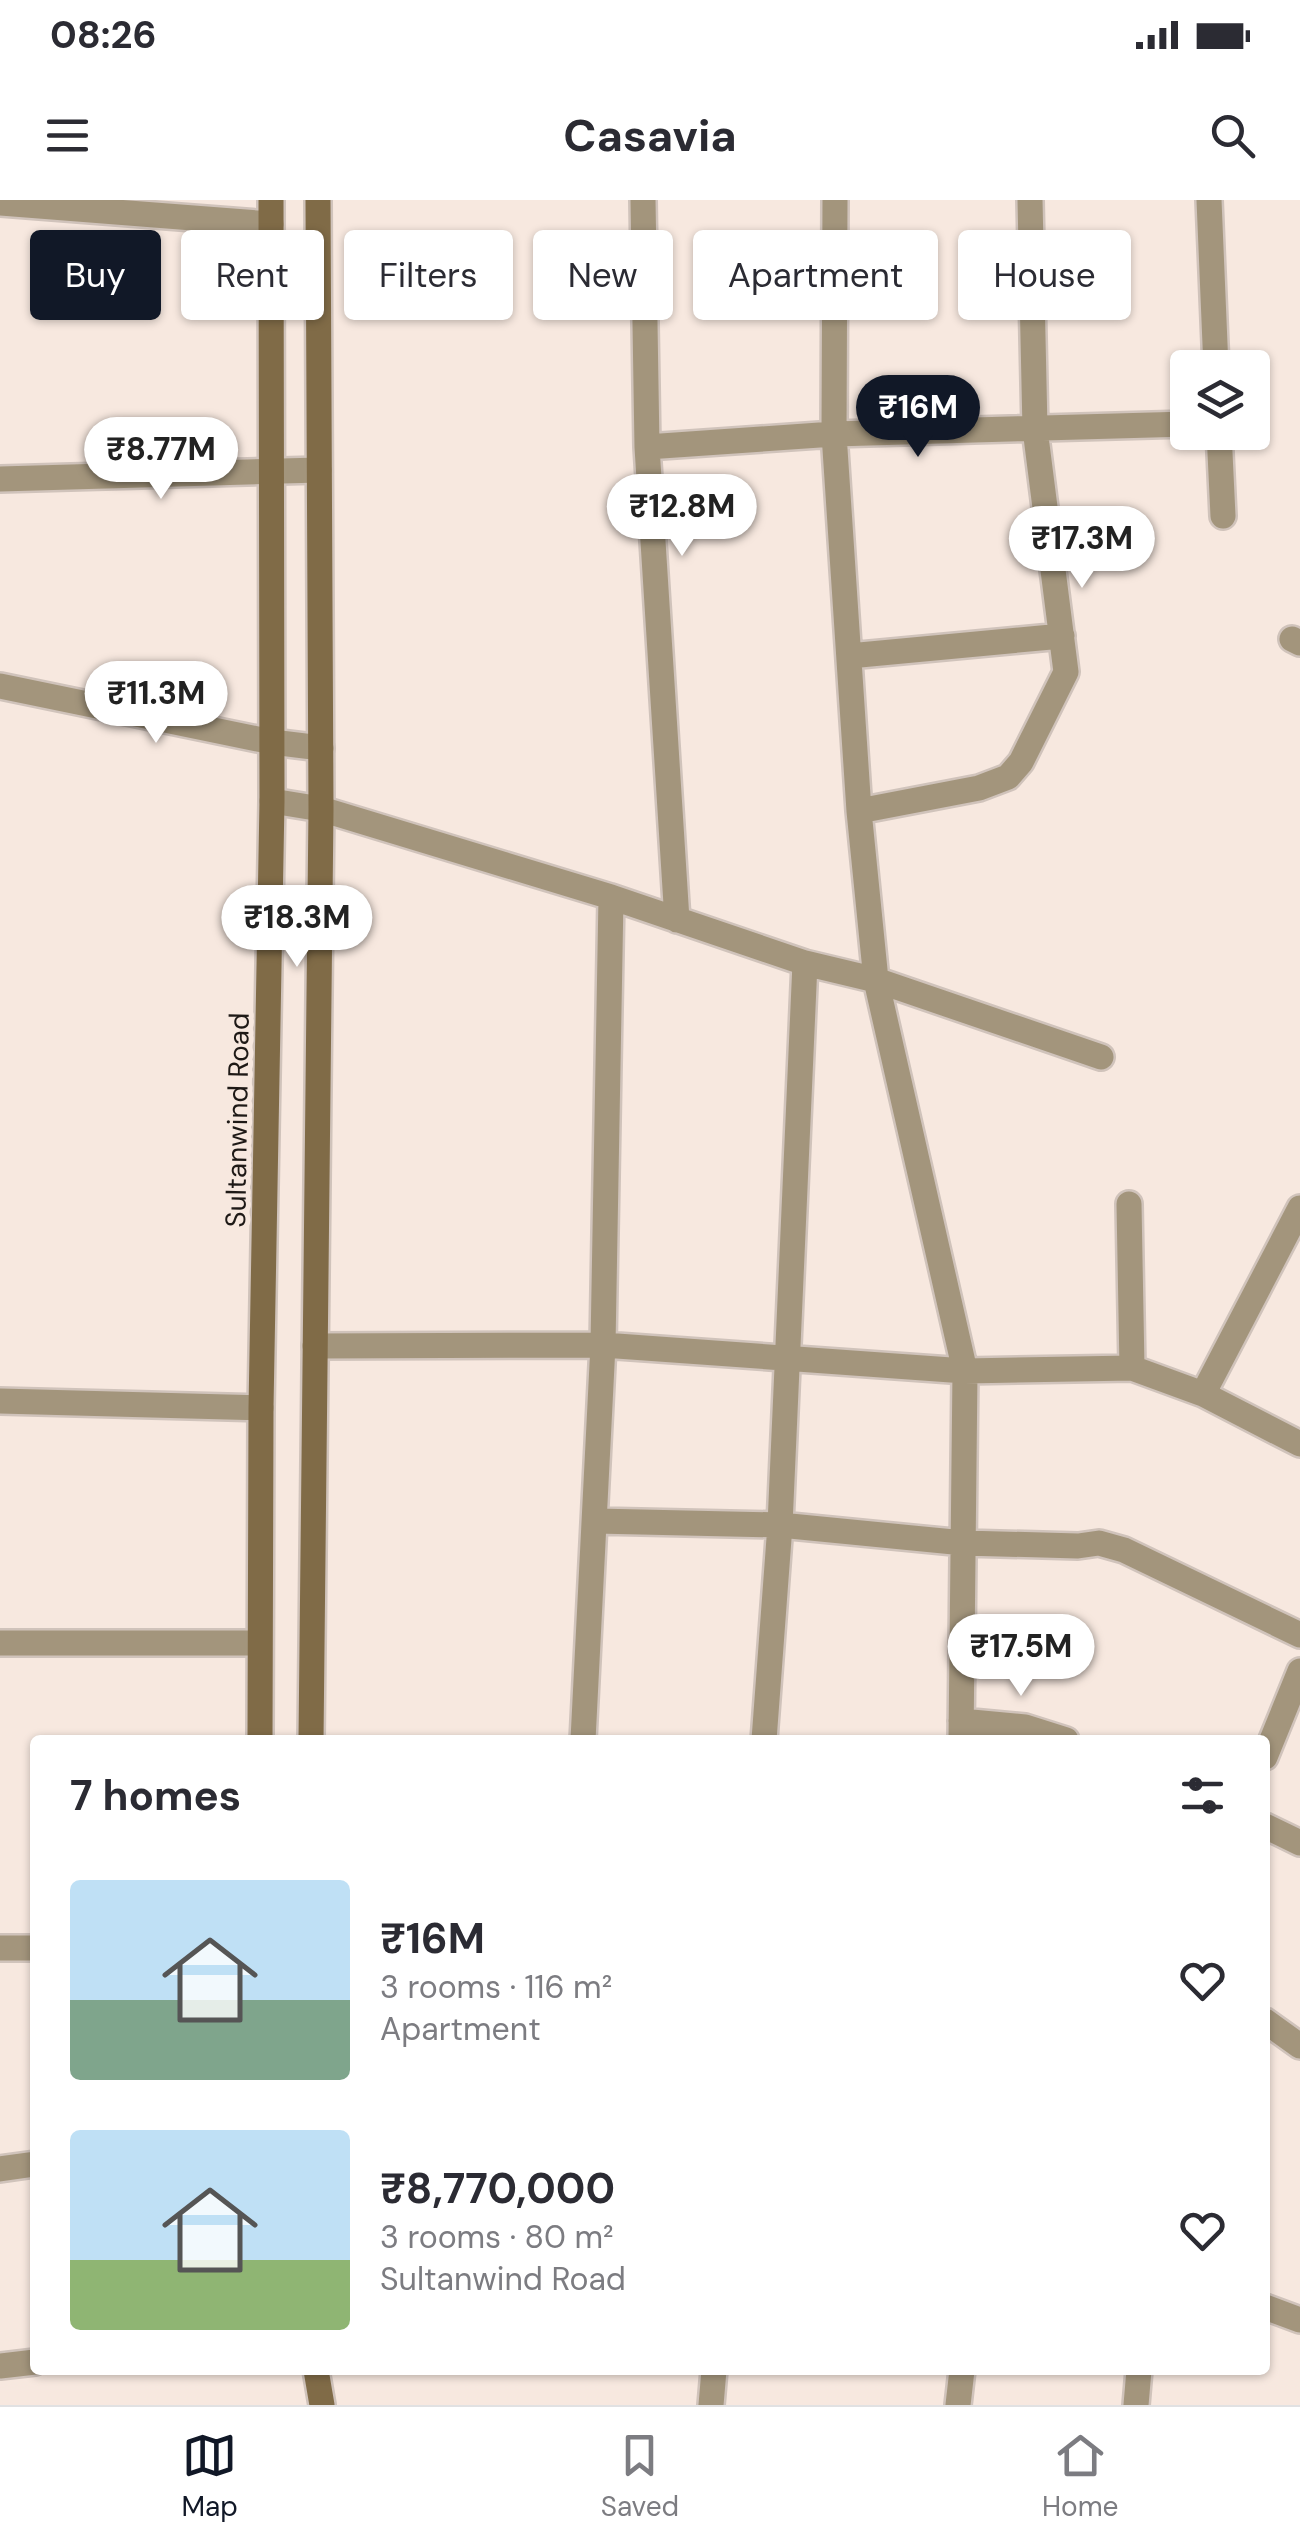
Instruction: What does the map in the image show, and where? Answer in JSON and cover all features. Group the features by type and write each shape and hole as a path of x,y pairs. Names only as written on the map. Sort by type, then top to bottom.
{"main road":[{"path":"311,1735 321,809 318,200"},
{"name":"Sultanwind Road","path":"260,1735 260,1408 272,801 270,212"},
{"path":"317,2375 322,2405"}],"street":[{"path":"643,200 647,447 677,920"},
{"path":"835,200 834,434 859,811 876,980 964,1371 961,1731 1025,1726 1051,1735"},
{"path":"859,811 979,788 1008,777 1021,762 1066,672 1036,429 1030,200"},
{"path":"1209,200 1215,350"},
{"path":"0,203 270,212"},
{"path":"647,447 834,434 1170,425"},
{"path":"1220,450 1223,516"},
{"path":"0,479 319,470"},
{"path":"849,656 1062,636"},
{"path":"0,686 272,742 320,748"},
{"path":"272,801 321,809 612,897 805,963 876,980 1101,1057"},
{"path":"583,1735 603,1344 612,897"},
{"path":"764,1735 780,1525 805,963"},
{"path":"1129,1204 1132,1368"},
{"path":"1203,1394 1300,1208"},
{"path":"315,1346 603,1344 964,1371 1132,1368 1203,1394 1300,1444"},
{"path":"0,1401 260,1408"},
{"path":"596,1521 780,1525 964,1544 1099,1543 1124,1550 1300,1634"},
{"path":"0,1643 258,1642"},
{"path":"1270,1745 1300,1671"},
{"path":"1270,1828 1300,1843"},
{"path":"0,1948 30,1948"},
{"path":"1270,2025 1300,2046"},
{"path":"0,2169 30,2165"},
{"path":"1270,2309 1300,2320"},
{"path":"0,2366 30,2363"},
{"path":"711,2405 714,2375"},
{"path":"958,2405 961,2375"},
{"path":"1136,2405 1139,2375"}]}
